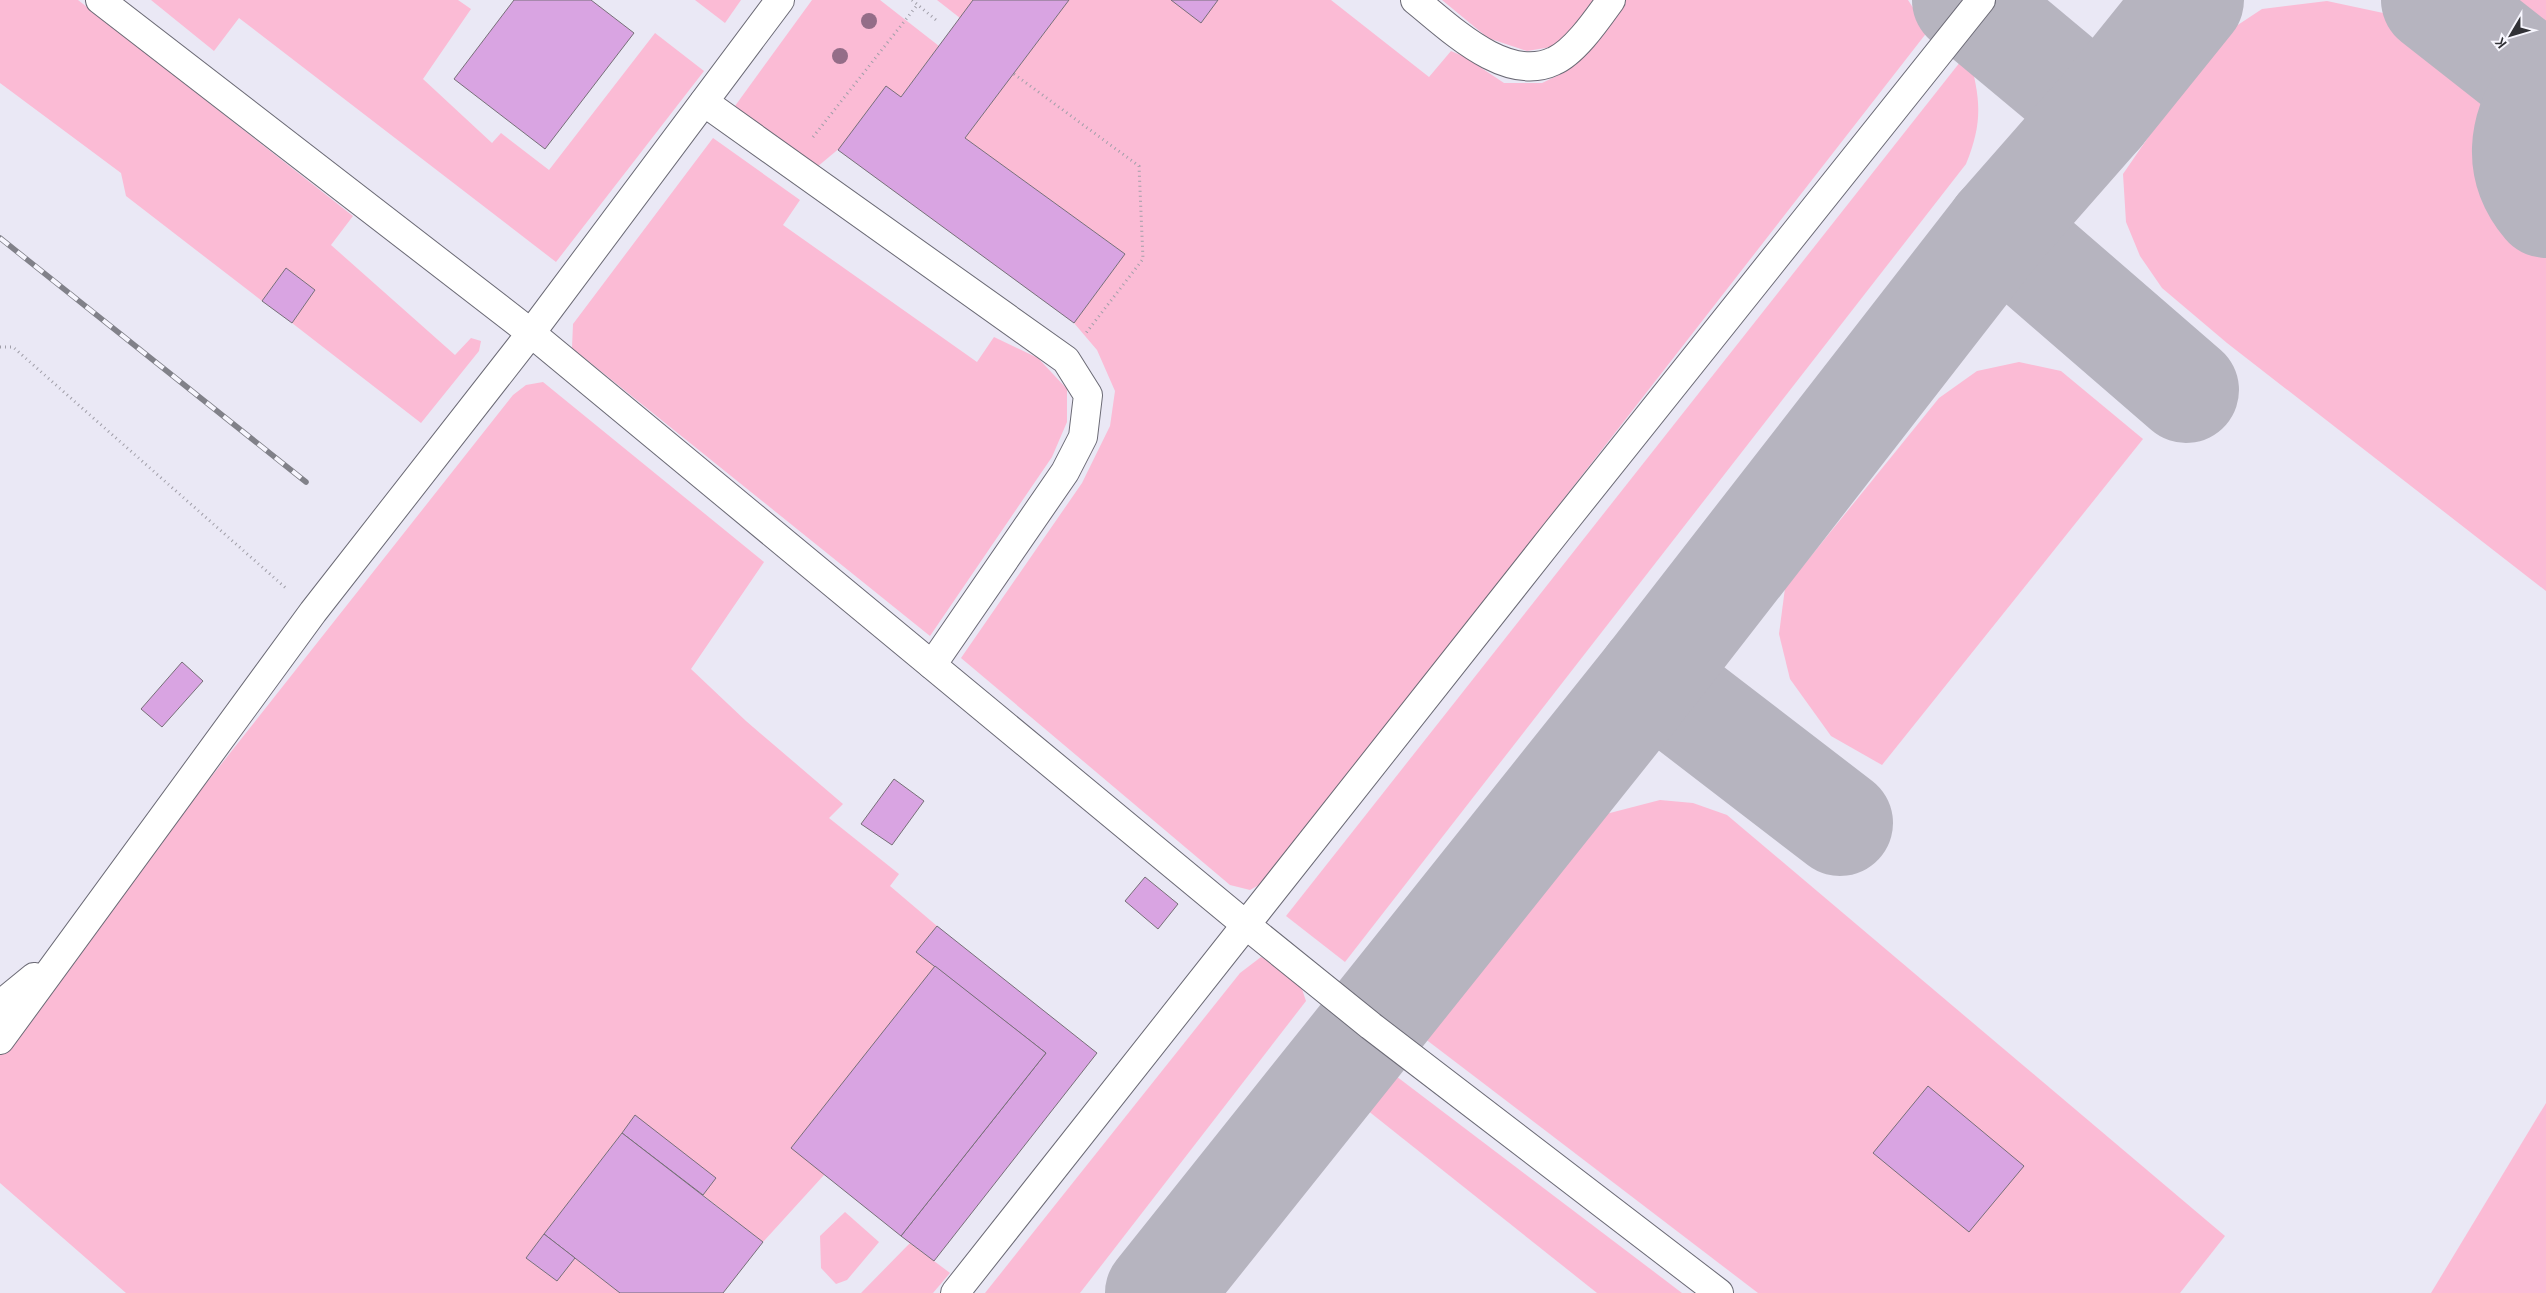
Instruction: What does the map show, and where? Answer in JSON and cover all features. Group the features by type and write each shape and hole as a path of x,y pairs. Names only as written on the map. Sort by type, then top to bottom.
{"street":[{"path":"100,0 531,333 1246,925 1371,1026 1719,1293"},
{"path":"0,1040 312,612 531,333 780,0"},
{"path":"1415,0 1480,52 1526,67 1555,61 1582,38 1611,0"},
{"path":"955,1293 1981,0"},
{"path":"704,102 1066,360 1088,395 1083,437 1065,472 932,664"},
{"path":"0,1005 64,952"}],"path":[{"path":"912,0 936,20"},
{"path":"791,165 918,4"},
{"path":"1014,74 1139,166 1143,259 1066,360"},
{"path":"0,347 13,348 312,612"}],"shaded area":[{"path":"0,0 78,0 353,216 331,245 455,355 471,338 481,341 479,351 421,423 292,323 315,290 286,268 262,301 126,196 121,173 0,83"},
{"path":"151,0 458,0 471,9 423,79 492,143 501,133 549,170 655,33 704,71 556,262 239,18 214,51"},
{"path":"695,0 741,0 725,23"},
{"path":"812,0 880,0 939,46 901,97 817,167 735,106"},
{"path":"937,0 973,0 960,18"},
{"path":"1069,0 1331,0 1429,77 1451,51 1465,57 1504,83 1542,83 1565,72 1626,0 1908,0 1928,31 1266,881 1250,890 1230,885 961,658 1082,483 1110,426 1115,391 1097,350 1074,323 1125,254 965,138"},
{"path":"1442,0 1598,0 1563,45 1527,51 1488,38"},
{"path":"2498,0 2546,0 2546,36"},
{"path":"2327,1 2402,17 2514,107 2510,130 2513,186 2546,230 2546,591 2227,343 2162,288 2140,256 2126,222 2123,174 2215,40 2262,9"},
{"path":"1968,52 1975,82 1978,121 1976,134 1966,164 1345,962 1286,916"},
{"path":"713,138 800,200 783,225 977,362 994,337 1038,358 1067,389 1067,422 1052,457 930,636 572,348 573,324"},
{"path":"2019,362 2061,371 2143,439 1882,765 1831,736 1790,679 1779,634 1785,588 1939,398 1977,371"},
{"path":"543,382 764,562 691,669 746,721 843,804 829,818 899,874 890,886 937,926 916,952 935,966 824,1175 763,1242 703,1195 715,1179 635,1116 526,1258 557,1281 575,1258 620,1293 126,1293 0,1183 0,1044 513,395 526,385"},
{"path":"1660,800 1693,803 1727,815 2225,1236 2180,1293 1758,1293 1424,1038 1581,836 1606,814"},
{"path":"1261,957 1276,963 1301,986 1306,1001 1080,1293 985,1293 1240,973"},
{"path":"1388,1070 1682,1293 1597,1293 1362,1106"},
{"path":"2546,1103 2546,1293 2431,1293"},
{"path":"845,1212 879,1242 847,1280 836,1284 821,1268 820,1236"},
{"path":"910,1243 950,1273 933,1293 861,1293"}],"building":[{"path":"514,0 591,0 634,33 545,149 454,79"},
{"path":"973,0 1069,0 965,138 1125,254 1074,323 838,150 886,86 901,97"},
{"path":"1171,0 1218,0 1201,23"},
{"path":"286,268 315,290 292,323 262,301"},
{"path":"182,662 203,681 162,727 141,709"},
{"path":"894,779 924,801 892,845 861,824"},
{"path":"1145,877 1178,904 1158,929 1125,901"},
{"path":"937,926 1097,1053 934,1261 901,1236 1046,1053 916,952"},
{"path":"935,966 1046,1053 901,1236 791,1148"},
{"path":"1928,1086 2024,1166 1969,1232 1873,1153"},
{"path":"635,1115 716,1178 703,1195 622,1133"},
{"path":"622,1133 763,1242 723,1293 620,1293 544,1234"},
{"path":"544,1234 575,1258 557,1281 526,1258"}],"taxiway":[{"path":"1965,0 2100,113"},
{"path":"1158,1293 1650,677 1999,228 2100,113 2191,0"},
{"path":"2434,0 2546,88"},
{"path":"2546,91 2531,120 2525,148 2529,177 2546,205"},
{"path":"1999,228 2186,390"},
{"path":"1650,677 1840,823"}],"railway":[{"path":"0,238 306,482"}]}
